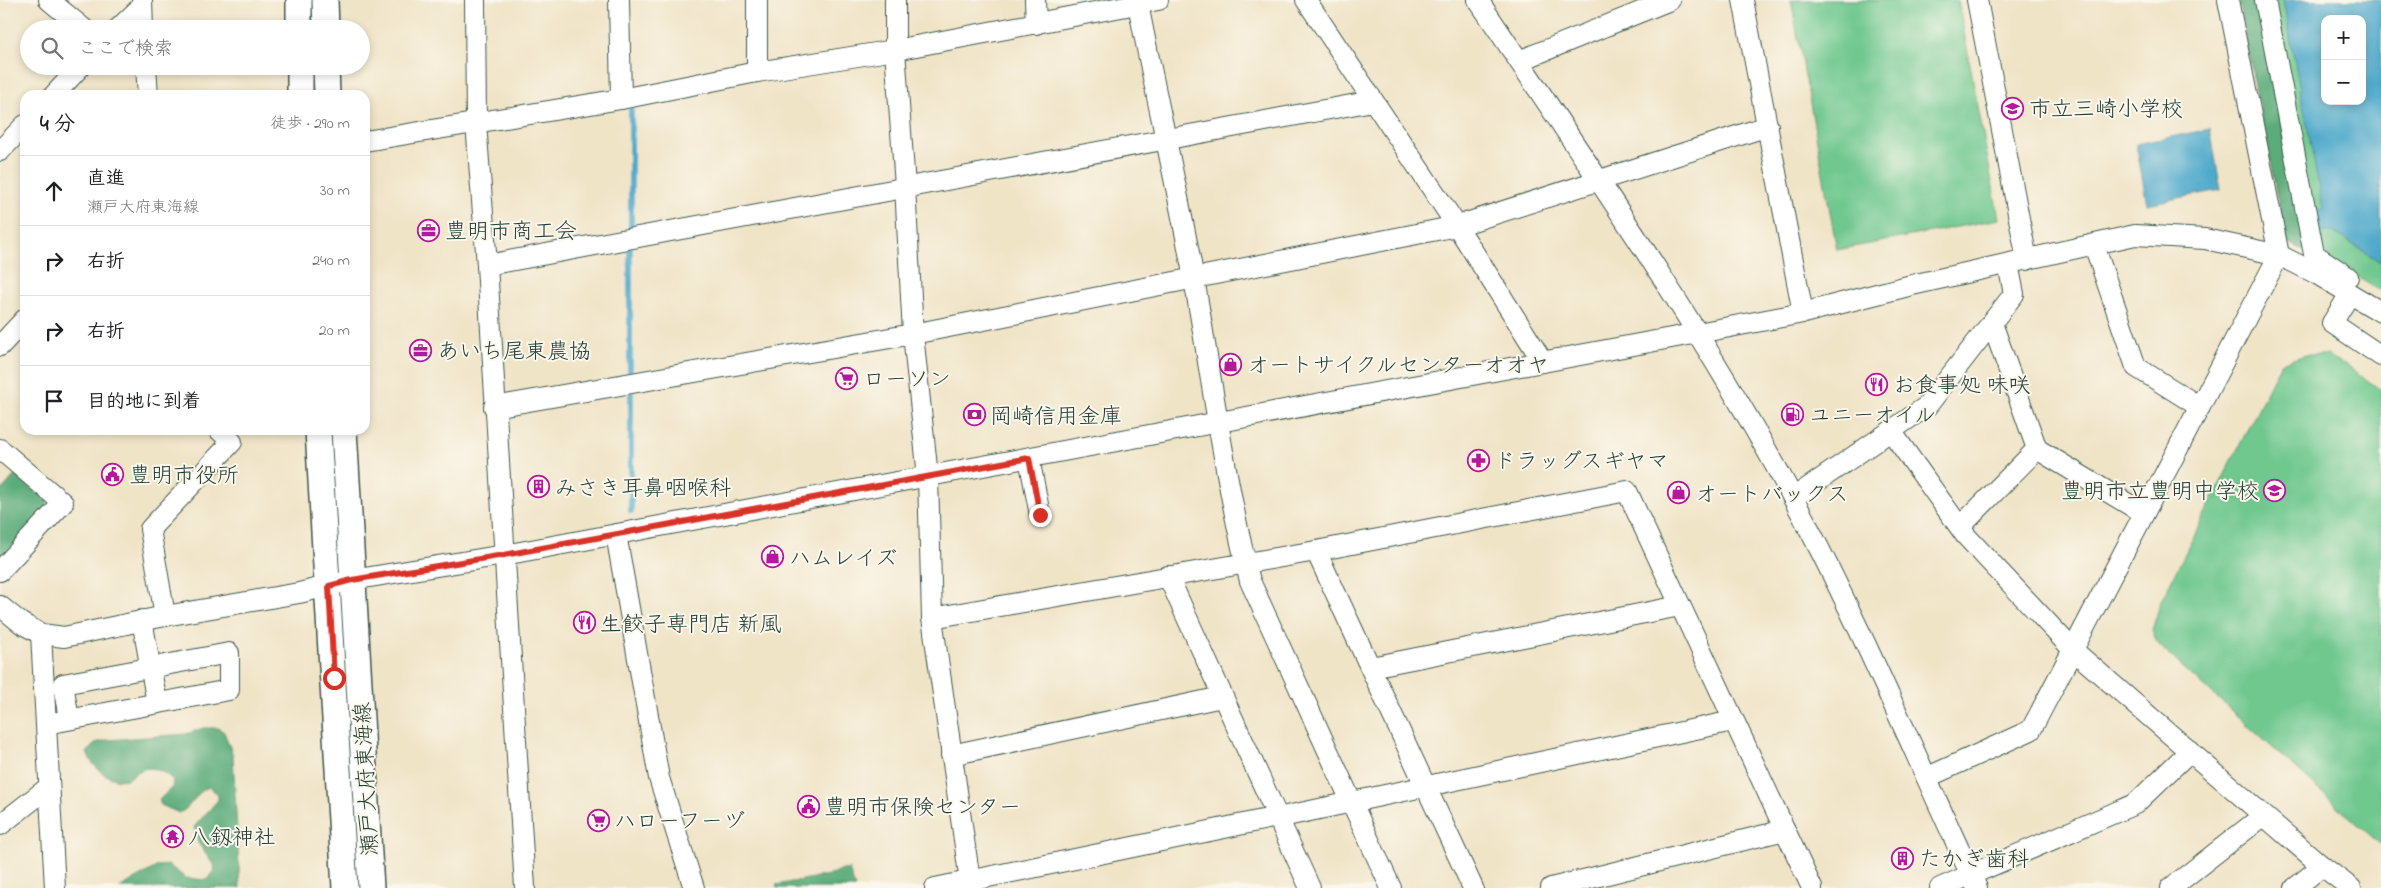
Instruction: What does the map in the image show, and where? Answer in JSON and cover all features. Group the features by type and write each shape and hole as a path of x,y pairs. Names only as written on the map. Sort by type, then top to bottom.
{"main road":[{"path":"299,0 299,20"},
{"path":"325,0 326,20"},
{"path":"300,75 300,90"},
{"path":"326,75 327,90"},
{"name":"瀬戸大府東海線","path":"318,435 346,888"},
{"name":"瀬戸大府東海線","path":"344,435 371,888"}],"street":[{"path":"49,0 73,20"},
{"path":"476,0 476,123 487,265 494,407 525,888"},
{"path":"619,0 621,99"},
{"path":"757,0 757,72"},
{"path":"895,0 895,50 906,186 913,334 928,477 932,618 970,884"},
{"path":"1036,0 1036,24"},
{"path":"370,140 621,99 757,72 895,50 1158,0"},
{"path":"1306,0 1456,226 1543,362"},
{"path":"1478,0 1600,181 1698,334 1793,498 1846,599 1974,881"},
{"path":"1518,61 1670,0"},
{"path":"1743,0 1804,313"},
{"path":"1793,498 1927,406 2014,294 2018,262 1977,0"},
{"path":"1928,777 2031,730 2074,651 2143,513 2279,255 2228,0"},
{"path":"2264,0 2314,254 2381,297"},
{"path":"126,20 142,3"},
{"path":"142,3 143,20"},
{"path":"1138,4 1194,279 1217,424 1250,581 1391,888"},
{"path":"59,90 73,75"},
{"path":"147,75 148,90"},
{"path":"487,265 1373,101"},
{"path":"494,407 913,334 1456,226 1768,126"},
{"path":"0,151 20,130"},
{"path":"0,606 21,623 41,634 64,637 142,620 299,593 352,580 504,555 1698,334 1804,313 1912,285 2135,236 2205,238 2279,255 2381,312"},
{"path":"2094,245 2136,367 2200,407"},
{"path":"2350,294 2332,323 2381,356"},
{"path":"1992,322 2037,449 2143,513"},
{"path":"0,346 20,324"},
{"path":"1891,431 1960,527 2074,651 2263,816 2350,888"},
{"path":"165,616 150,529 232,442 224,435"},
{"path":"0,449 63,503 0,571"},
{"path":"1960,527 2037,449"},
{"path":"1029,458 1040,515"},
{"path":"932,618 1316,551 1627,491 1812,888"},
{"path":"616,534 659,778 694,888"},
{"path":"1316,551 1473,888"},
{"path":"1168,576 1310,888"},
{"path":"1371,667 1680,606"},
{"path":"142,620 157,703"},
{"path":"41,634 56,888"},
{"path":"46,724 229,690 229,653 63,684 69,719"},
{"path":"951,755 1222,697"},
{"path":"935,888 970,884 1733,721"},
{"path":"1940,888 1974,881 2135,804 2190,751"},
{"path":"0,825 49,787"},
{"path":"2171,888 2263,816"},
{"path":"1551,888 1785,830"},
{"path":"2295,888 2322,866"}],"green space":[{"path":"1791,0 1958,0 1999,219 1837,250"},
{"path":"2238,0 2283,0 2324,210 2331,231 2381,262 2381,291 2326,259 2286,242"},
{"path":"2238,0 2257,0 2307,251 2286,242"},
{"name":"豊明市立豊明中学校","path":"2306,355 2327,355 2346,365 2381,390 2381,845 2158,645 2152,630 2161,601 2281,363"},
{"path":"15,475 48,501 46,508 0,560 0,492"},
{"path":"203,728 218,728 224,732 233,755 240,888 119,888 158,866 168,865 186,878 206,880 214,872 215,867 198,843 194,827 218,800 218,794 209,787 204,789 187,808 179,813 161,805 159,800 172,787 173,780 166,774 150,768 139,771 127,779 114,779 98,769 87,753 95,743 107,740 186,734"},
{"path":"849,869 855,888 777,888 776,885 834,874 837,871"}],"water":[{"path":"2283,0 2381,0 2381,262 2332,231 2315,234 2314,211 2323,209"},
{"path":"2210,129 2221,190 2147,204 2136,144"}],"waterway":[{"path":"631,110 631,228"},
{"path":"630,250 630,373"},
{"path":"631,394 631,511"}],"place":[{"name":"市立三崎小学校","path":"2013,108"},
{"name":"豊明市商工会","path":"429,230"},
{"name":"あいち尾東農協","path":"421,350"},
{"name":"オートサイクルセンターオオヤ","path":"1231,364"},
{"name":"ローソン","path":"847,378"},
{"name":"お食事処 味咲","path":"1877,384"},
{"name":"ユニーオイル","path":"1793,414"},
{"name":"岡崎信用金庫","path":"974,415"},
{"name":"ドラッグスギヤマ","path":"1478,460"},
{"name":"豊明市役所","path":"113,474"},
{"name":"みさき耳鼻咽喉科","path":"539,487"},
{"name":"豊明市立豊明中学校","path":"2275,490"},
{"name":"オートバックス","path":"1679,493"},
{"name":"ハムレイズ","path":"773,557"},
{"name":"生餃子専門店 新風","path":"584,623"},
{"name":"豊明市保険センター","path":"808,806"},
{"name":"ハローフーヅ","path":"598,820"},
{"name":"八釼神社","path":"172,836"},
{"name":"たかぎ歯科","path":"1903,858"}],"route":[{"path":"334,678 329,586 352,580 504,555 1029,458 1040,515"}]}
